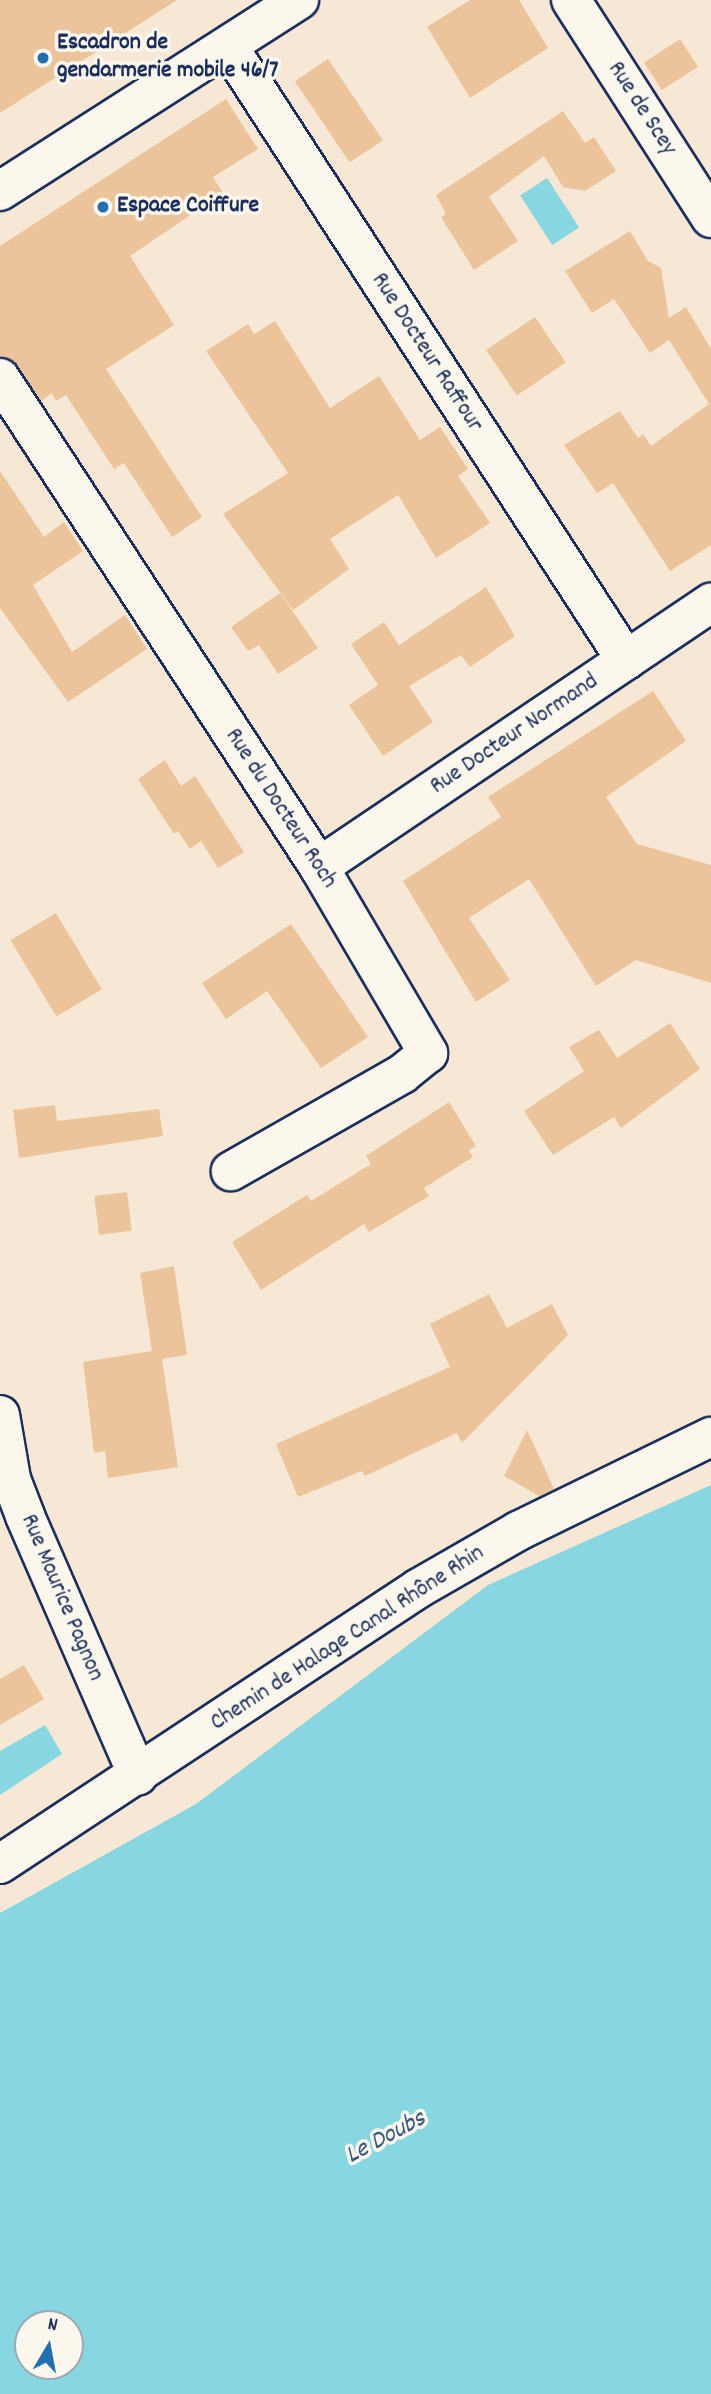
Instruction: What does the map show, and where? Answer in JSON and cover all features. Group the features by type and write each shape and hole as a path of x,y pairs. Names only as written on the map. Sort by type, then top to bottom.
{"street":[{"path":"0,191 299,0"},
{"name":"Rue de Scey","path":"571,0 711,218"},
{"name":"Rue Docteur Raffour","path":"228,46 626,660"},
{"name":"Rue du Docteur Roch","path":"0,378 318,867 428,1053 402,1074 232,1171"},
{"name":"Rue Docteur Normand","path":"318,867 711,603"},
{"name":"Rue Maurice Pagnon","path":"0,1415 20,1504 138,1776"},
{"name":"Chemin de Halage Canal Rhône Rhin","path":"0,1864 138,1776 419,1588 518,1531 711,1437"}],"water":[{"path":"547,178 579,227 552,245 520,195"},
{"name":"Le Doubs","path":"711,1485 711,2394 0,2394 0,1913 196,1804 488,1585"},
{"path":"45,1725 62,1754 0,1795 0,1751"}],"building":[{"name":"Escadron de gendarmerie mobile 46/7","path":"0,0 177,0 0,113"},
{"path":"470,0 519,0 548,48 470,98 427,27"},
{"path":"680,39 698,67 662,90 644,62"},
{"path":"328,59 383,140 350,163 295,81"},
{"path":"226,99 258,149 213,177 223,193 130,256 174,325 106,369 202,517 172,537 124,463 114,469 66,395 56,401 52,393 41,401 18,366 0,356 0,246"},
{"path":"563,111 585,143 594,137 616,171 585,191 563,187 544,156 489,197 518,241 474,270 441,217 446,214 436,195"},
{"path":"630,231 648,261 661,268 669,318 686,307 711,349 711,545 670,571 613,483 597,493 564,445 620,411 638,438 643,434 651,446 709,404 669,340 650,353 614,299 592,313 565,271"},
{"path":"535,317 566,363 517,396 486,350"},
{"path":"275,321 330,408 379,376 420,440 440,427 468,469 458,476 490,523 436,558 398,495 330,539 349,569 293,610 223,514 288,473 206,351 248,324 254,334"},
{"path":"0,471 44,537 64,522 83,551 33,585 72,652 125,615 147,649 68,702 0,608"},
{"path":"486,587 515,636 470,667 461,655 409,686 433,722 383,756 349,705 378,685 351,644 384,622 399,645"},
{"path":"280,593 318,648 278,674 259,645 248,651 231,627"},
{"path":"653,691 686,741 606,797 637,844 711,865 711,983 636,960 596,986 529,879 469,918 510,980 476,1002 403,881 501,817 488,797"},
{"path":"165,760 181,786 195,776 244,852 218,868 201,841 190,849 178,831 174,834 138,779"},
{"path":"56,913 102,989 56,1017 11,940"},
{"path":"291,924 368,1037 321,1068 267,991 226,1019 202,983"},
{"path":"670,1023 700,1069 621,1128 614,1117 553,1155 524,1111 584,1071 569,1047 599,1030 617,1058"},
{"path":"449,1102 476,1146 469,1150 473,1157 424,1188 429,1196 369,1232 364,1224 261,1290 232,1242 307,1195 311,1201 371,1164 366,1156"},
{"path":"55,1105 57,1121 159,1109 163,1136 19,1158 13,1110"},
{"path":"127,1192 132,1231 99,1235 94,1196"},
{"path":"174,1266 187,1355 162,1359 178,1467 108,1478 105,1451 94,1453 83,1362 152,1351 140,1273"},
{"path":"489,1294 507,1328 552,1304 568,1335 462,1443 457,1433 365,1476 362,1471 298,1497 276,1444 450,1367 430,1324"},
{"path":"527,1430 554,1489 539,1496 504,1476"},
{"path":"24,1665 44,1699 0,1725 0,1679"}],"place":[{"name":"Escadron de gendarmerie mobile 46/7","path":"43,58"},
{"name":"Espace Coiffure","path":"103,207"}]}
